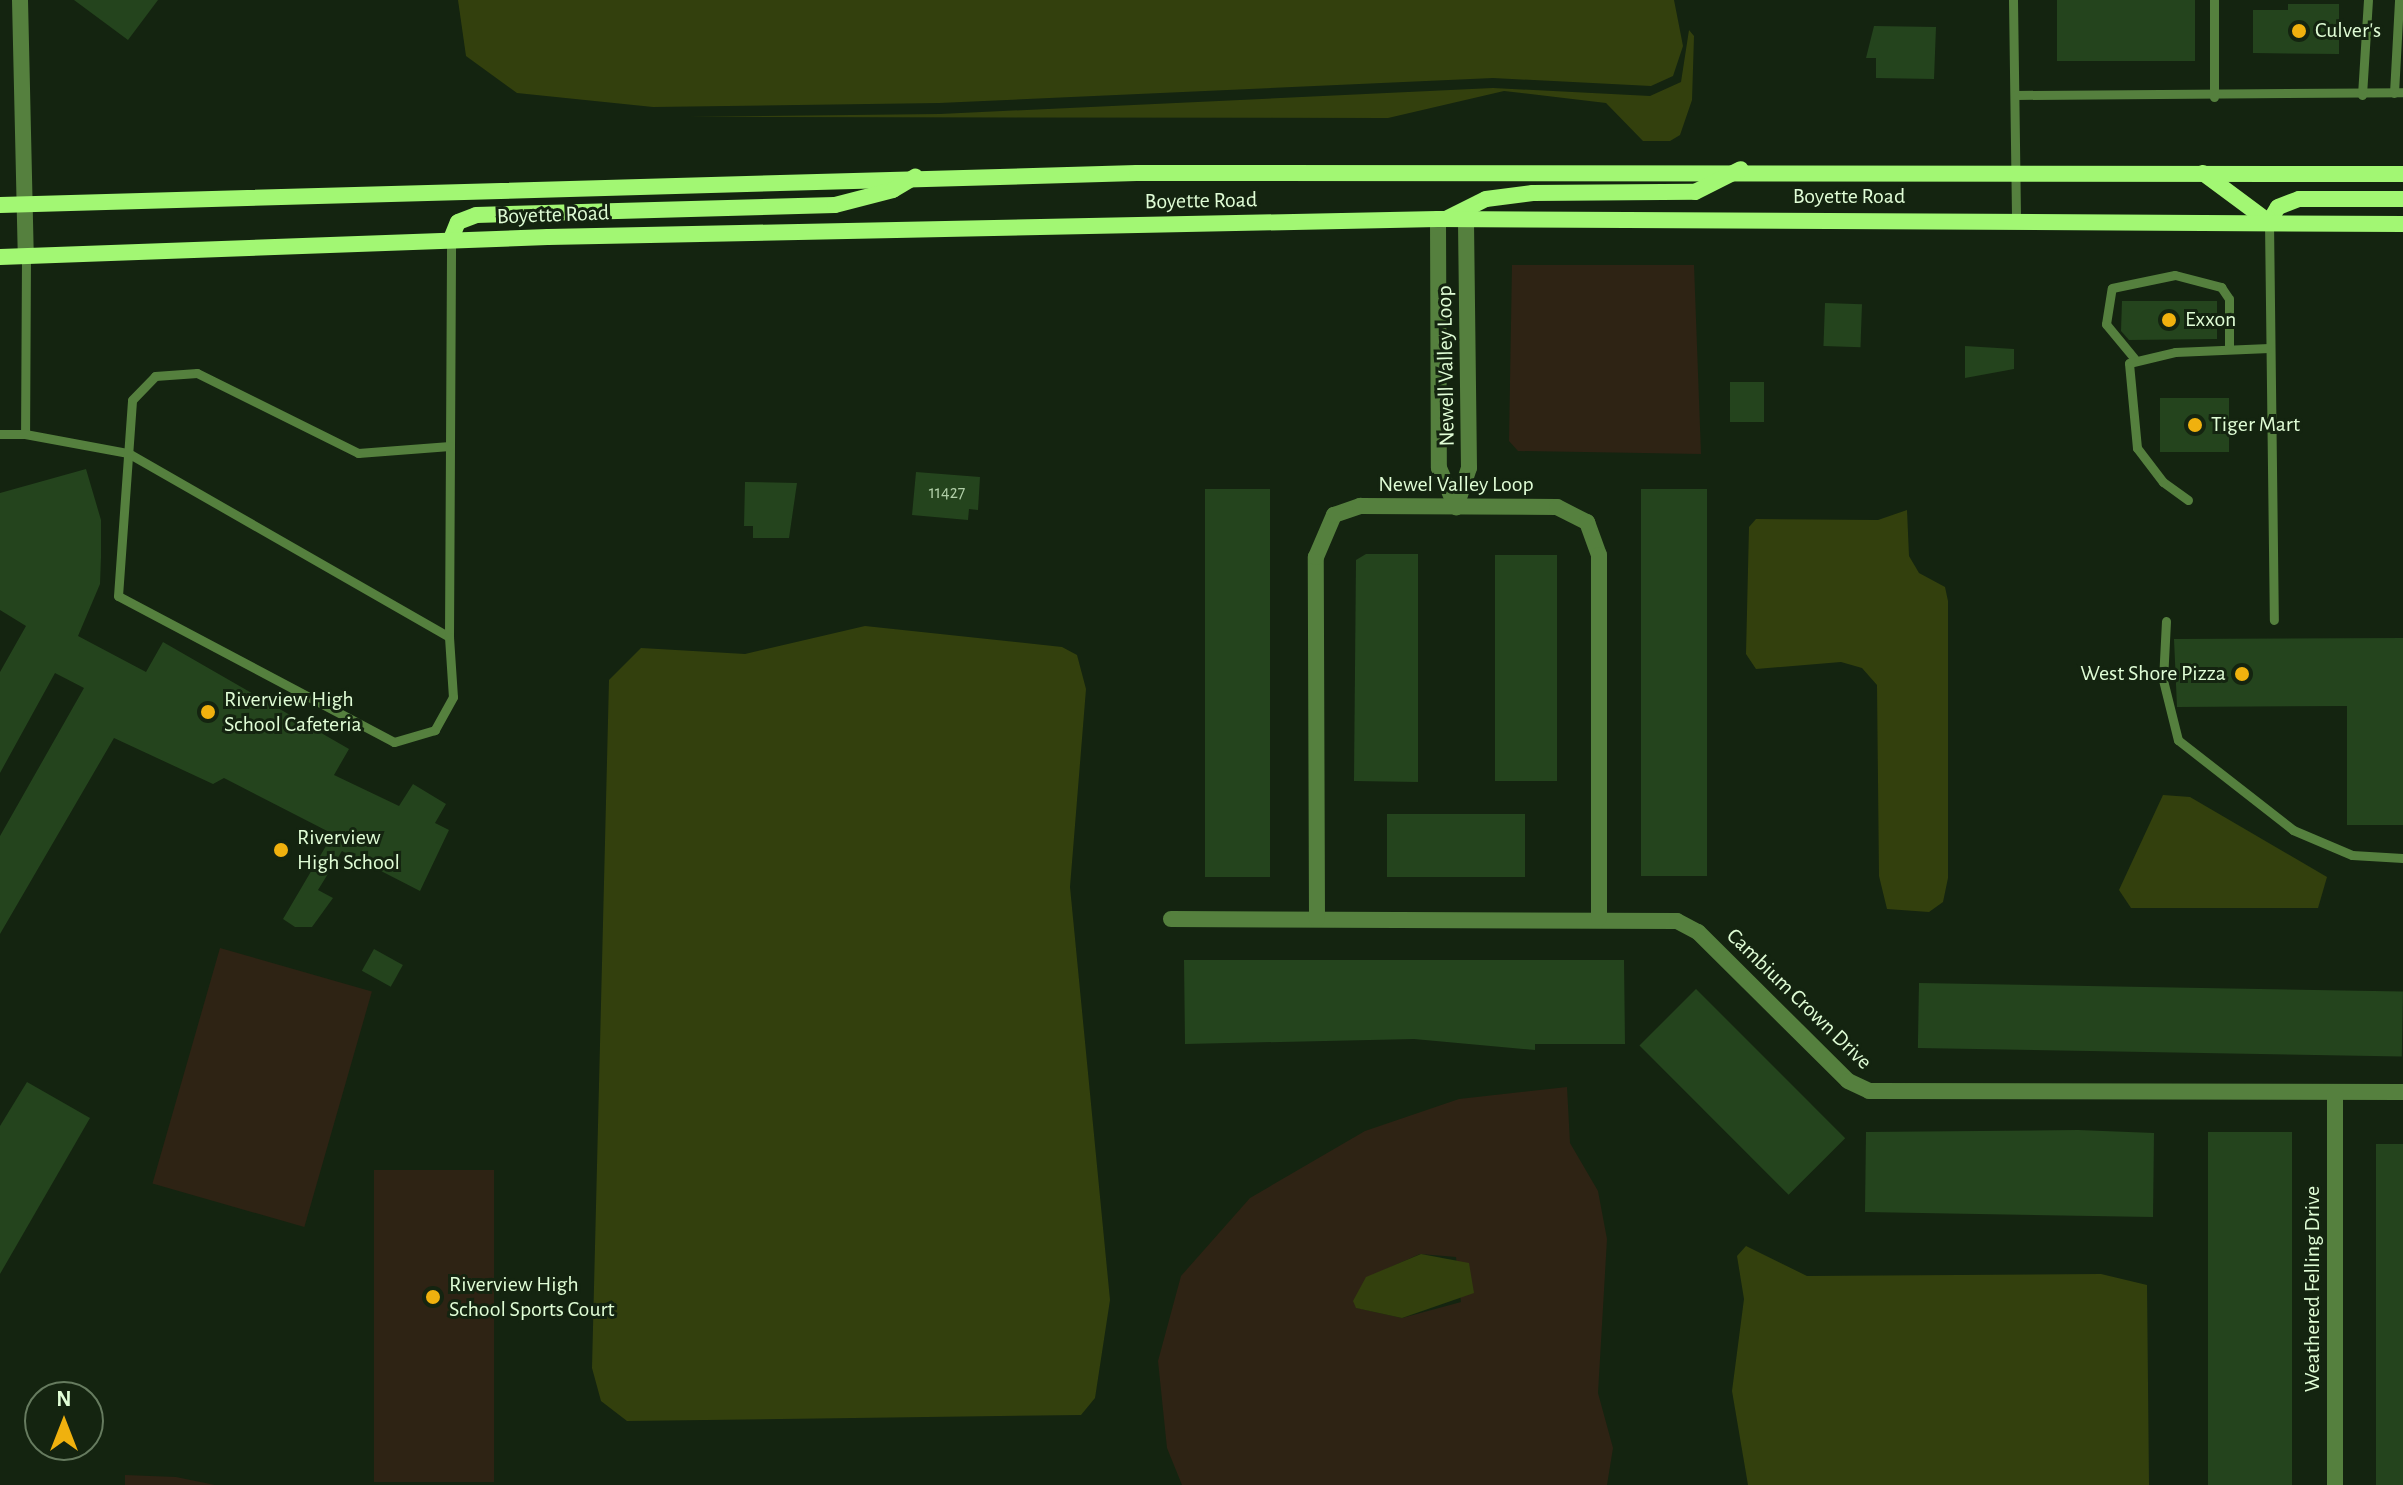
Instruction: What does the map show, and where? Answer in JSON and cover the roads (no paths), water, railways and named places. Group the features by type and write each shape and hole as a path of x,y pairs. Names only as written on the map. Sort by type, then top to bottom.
{"main road":[{"name":"Boyette Road","path":"0,205 917,176 1741,169 2403,174"},
{"path":"1443,219 1504,196 1695,192 1741,169"},
{"path":"2201,171 2269,222 2278,207 2299,199 2403,199"},
{"path":"451,239 458,222 476,215 835,205 893,190 917,176"},
{"name":"Boyette Road","path":"0,257 451,239 1443,219 2016,219 2403,224"}],"street":[{"path":"20,0 26,257"},
{"name":"Newell Valley Loop","path":"1443,219 1439,468 1456,507"},
{"name":"Newell Valley Loop","path":"1456,507 1469,468 1466,219"},
{"name":"Newel Valley Loop","path":"1317,919 1317,541 1347,509 1456,507 1557,507 1587,522 1595,537 1599,918"},
{"name":"Cambium Crown Drive","path":"1171,919 1599,918 1688,926 1848,1081 1869,1091 2403,1092"},
{"name":"Weathered Felling Drive","path":"2335,1092 2335,1485"}],"lane":[{"path":"2013,0 2016,219"},
{"path":"2214,0 2214,97"},
{"path":"2362,95 2368,0"},
{"path":"2015,95 2214,97 2398,93 2399,0"},
{"path":"2269,222 2274,620"},
{"path":"450,446 358,453 197,373 155,376 132,400 118,596 394,742 435,730 447,708 449,637 450,446 451,239"},
{"path":"25,434 26,257"},
{"path":"2188,500 2163,482 2137,448 2128,393 2134,358 2106,324 2112,288 2175,275 2221,287 2229,299 2229,349"},
{"path":"2134,358 2269,348"},
{"path":"0,434 25,434 128,453 449,637"},
{"path":"2166,621 2163,680 2178,740 2293,830 2352,855 2403,858"}],"place":[{"name":"Culver's","path":"2299,31"},
{"name":"Exxon","path":"2169,320"},
{"name":"Tiger Mart","path":"2195,425"},
{"name":"West Shore Pizza","path":"2242,674"},
{"name":"Riverview High School Cafeteria","path":"208,712"},
{"name":"Riverview High School","path":"281,850"},
{"name":"Riverview High School Sports Court","path":"433,1297"}]}
